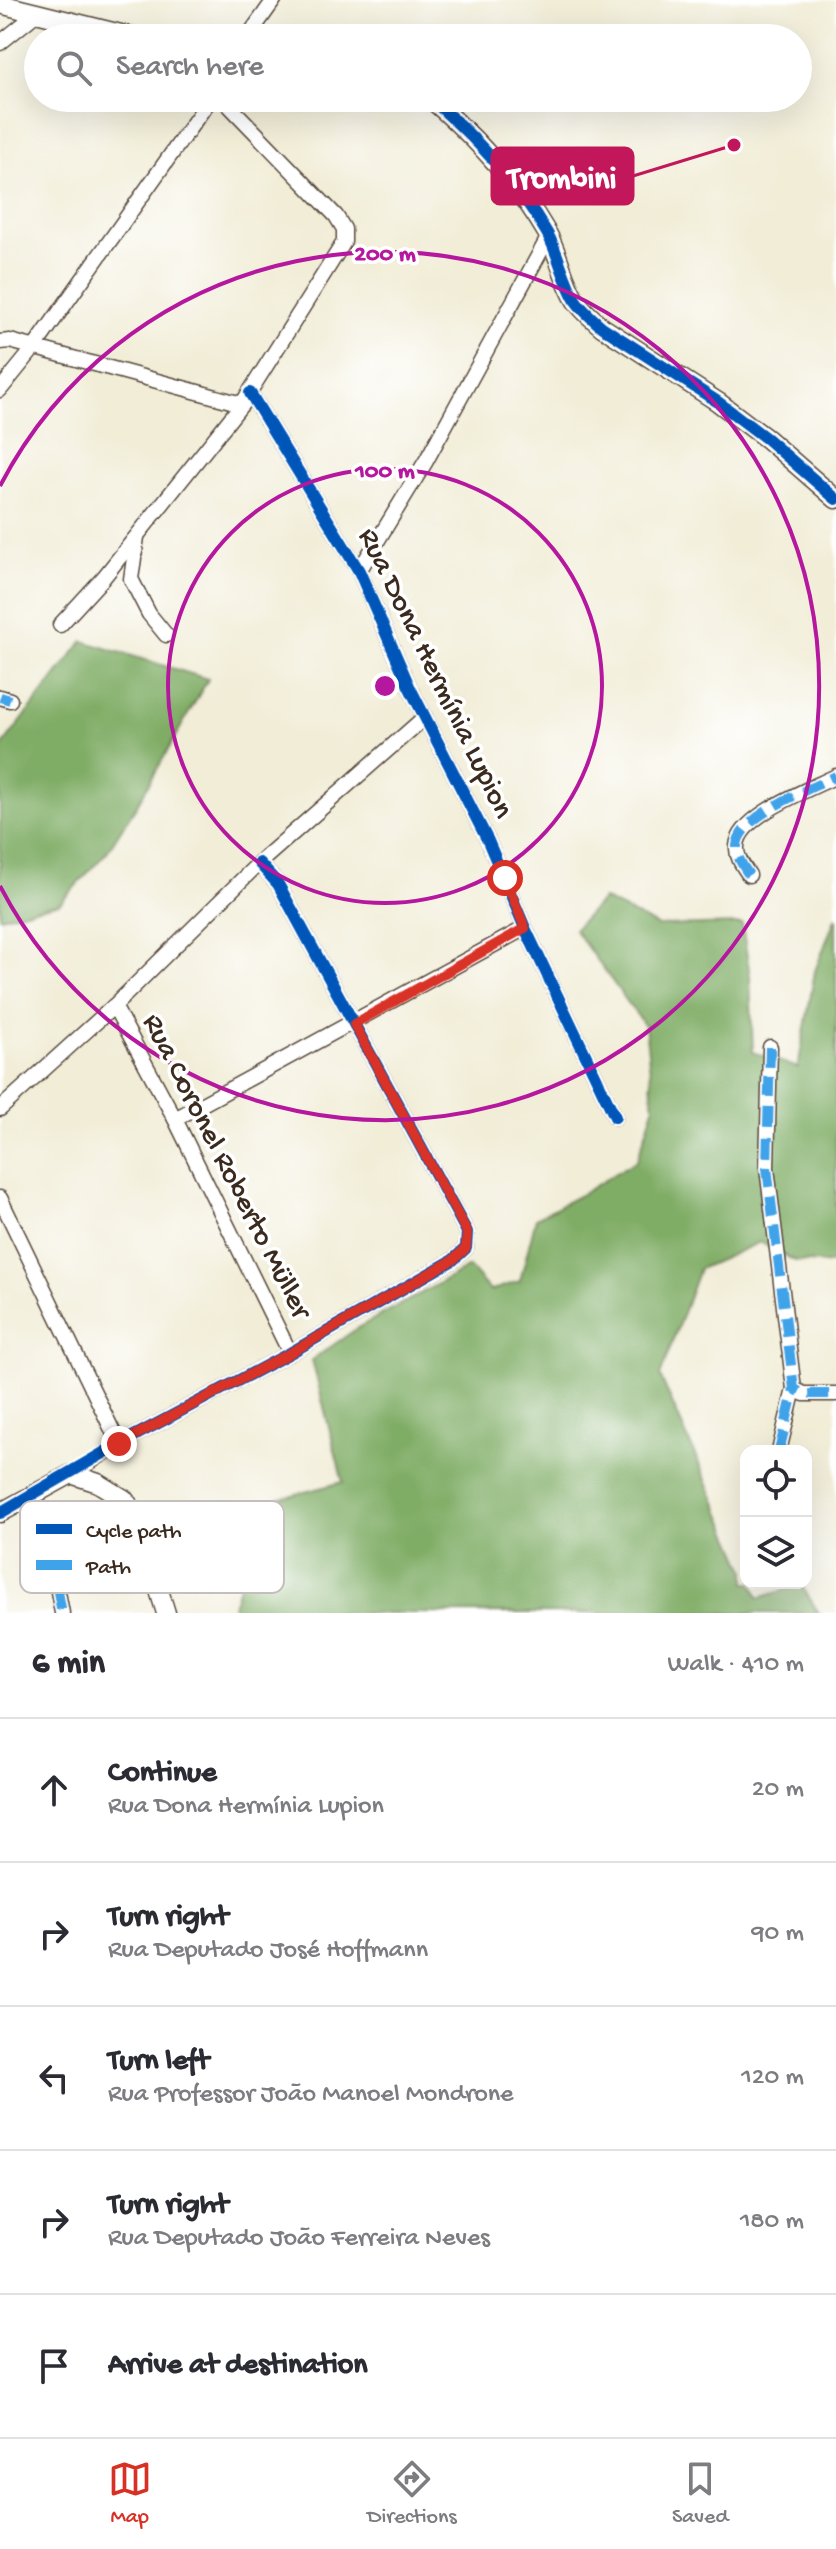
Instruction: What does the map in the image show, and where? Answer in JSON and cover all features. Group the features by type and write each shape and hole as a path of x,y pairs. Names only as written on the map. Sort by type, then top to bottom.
{"street":[{"path":"257,24 274,0"},
{"path":"0,4 78,24"},
{"path":"0,43 36,14"},
{"path":"0,390 34,348 201,112"},
{"path":"60,625 137,536 246,399 344,242 344,229 336,216 236,112"},
{"path":"446,112 519,189 549,236 575,299 587,314 602,327 718,402 767,439 836,499"},
{"path":"359,571 426,461 549,236"},
{"path":"0,342 10,341 246,399"},
{"name":"Rua Dona Hermínia Lupion","path":"246,399 359,571 615,1117"},
{"path":"137,536 131,579 149,614 166,635"},
{"path":"0,1109 114,1006 259,863 425,717"},
{"path":"749,875 739,859 737,845 747,825 762,814 836,776"},
{"path":"22,1501 119,1444 290,1353 453,1260 466,1248 467,1232 278,884 259,863"},
{"path":"175,1119 525,928"},
{"name":"Rua Coronel Roberto Müller","path":"114,1006 175,1119 290,1353"},
{"path":"770,1047 767,1168 794,1389 780,1445"},
{"path":"0,1198 119,1444"},
{"path":"794,1389 804,1394 836,1394"},
{"path":"71,1474 98,1483 126,1501"},
{"path":"0,1513 20,1502"},
{"path":"58,1593 62,1613"},
{"path":"160,1593 166,1613"}],"green space":[{"path":"83,641 208,679 107,852 60,903 0,917 0,749"},
{"path":"603,899 657,926 742,924 750,976 753,1052 798,1068 815,971 836,916 836,1264 795,1261 760,1242 699,1269 660,1376 740,1556 740,1589 755,1589 759,1598 788,1589 804,1589 819,1613 231,1613 237,1593 284,1593 284,1501 277,1499 343,1482 312,1360 359,1327 469,1267 490,1291 520,1281 536,1218 637,1160 654,1108 645,1026 574,929"}],"marked path":[{"path":"0,697 10,700"},
{"path":"749,875 739,858 737,846 750,824 778,804 836,776"},
{"path":"770,1047 767,1168 794,1389 804,1394 836,1394"},
{"path":"780,1445 794,1389"},
{"path":"58,1593 62,1613"}],"cycle path":[{"path":"445,112 479,144 522,195 547,233 572,293 585,312 602,327 718,402 767,439 836,499"},
{"path":"250,393 359,571 409,686 488,841 525,928 615,1117"},
{"path":"21,1501 119,1444 290,1353 453,1260 466,1248 467,1232 278,884 259,863"},
{"path":"0,1513 20,1501"}],"place":[{"name":"Trombini","path":"734,145"}],"route":[{"path":"119,1444 290,1353 453,1260 466,1248 467,1232 354,1024 525,928 505,878"}]}
